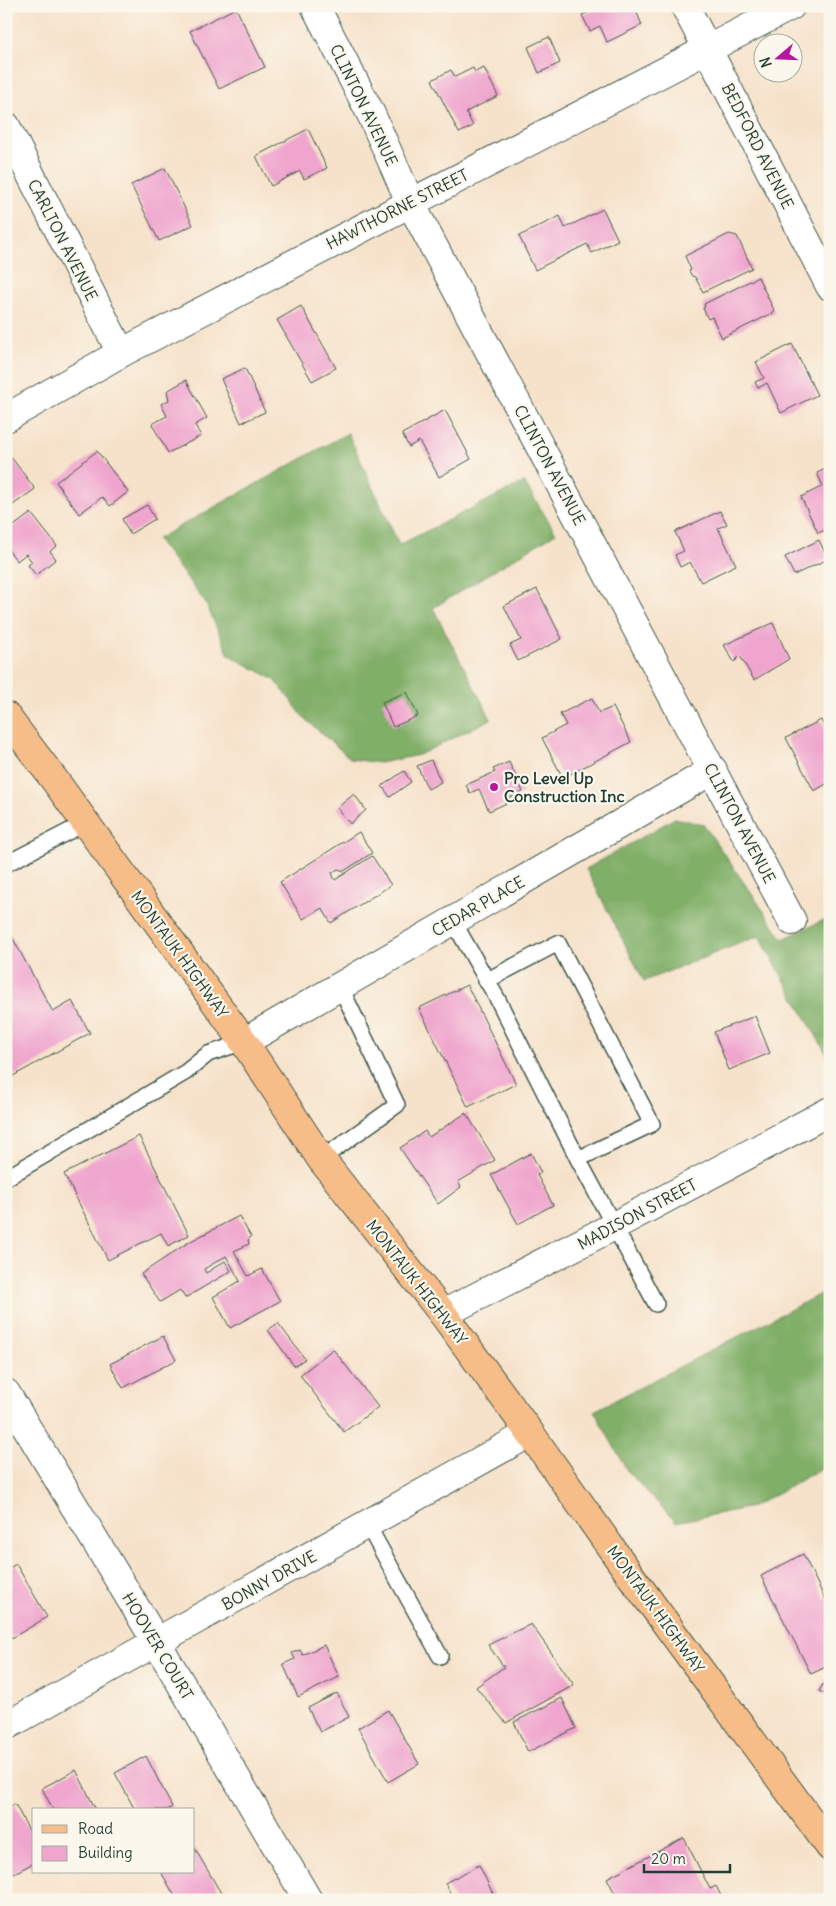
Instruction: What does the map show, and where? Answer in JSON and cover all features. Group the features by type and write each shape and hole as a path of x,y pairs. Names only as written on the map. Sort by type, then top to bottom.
{"main road":[{"name":"MONTAUK HIGHWAY","path":"6,716 244,1042 321,1160 443,1314 530,1432 631,1576 830,1848"}],"street":[{"name":"CLINTON AVENUE","path":"315,6 371,114 410,202 792,920"},
{"name":"BEDFORD AVENUE","path":"685,6 830,286"},
{"name":"HAWTHORNE STREET","path":"6,418 120,353 790,6"},
{"name":"CARLTON AVENUE","path":"6,126 120,353"},
{"name":"CEDAR PLACE","path":"244,1042 713,770"},
{"name":"MADISON STREET","path":"443,1314 614,1226 830,1111"},
{"name":"HOOVER COURT","path":"6,1393 157,1643 308,1900"},
{"name":"BONNY DRIVE","path":"6,1726 157,1643 530,1432"}],"lane":[{"path":"6,864 85,823"},
{"path":"453,921 502,1009 578,1159 656,1304"},
{"path":"486,981 558,943 652,1124 578,1159"},
{"path":"321,1160 397,1105 340,986"},
{"path":"6,1178 186,1072 208,1054 244,1042"},
{"path":"367,1524 440,1656"}],"green space":[{"path":"348,433 399,545 524,482 556,533 433,608 491,719 419,755 380,763 351,759 305,719 275,680 229,655 205,602 157,539"},
{"path":"675,818 704,825 783,939 824,920 830,932 830,1060 759,936 644,981 586,869"},
{"path":"830,1289 830,1464 752,1507 676,1522 628,1472 594,1411"}],"building":[{"path":"589,6 634,6 642,25 607,42 600,26 590,31 582,15 591,11"},
{"path":"236,8 265,67 219,89 190,31"},
{"path":"549,37 560,63 539,73 528,47"},
{"path":"473,68 475,72 484,68 498,96 466,112 473,126 459,133 432,80 451,70 455,77"},
{"path":"308,129 327,168 304,179 300,171 271,186 256,156"},
{"path":"165,168 193,225 159,241 131,185"},
{"path":"603,209 618,240 592,253 587,244 535,270 519,236 560,216 565,228"},
{"path":"729,234 737,236 752,268 703,292 695,277 689,271 691,270 685,256"},
{"path":"758,277 775,312 722,338 712,317 708,319 703,308 705,307 704,304"},
{"path":"301,306 336,368 312,381 277,320"},
{"path":"792,344 817,395 781,413 767,383 758,388 755,382 764,378 756,362"},
{"path":"245,368 265,412 241,423 221,379"},
{"path":"186,380 207,418 195,425 201,436 168,453 152,424 167,416 161,404 169,400 167,391"},
{"path":"445,410 471,459 439,477 419,441 409,447 402,434"},
{"path":"97,451 128,492 110,506 102,497 79,514 56,482"},
{"path":"11,457 35,489 6,510 6,460"},
{"path":"830,467 830,528 818,533 801,497 823,486 817,473"},
{"path":"147,505 155,519 130,534 122,519"},
{"path":"720,511 727,524 718,528 736,565 701,582 690,562 680,567 675,555 684,551 675,532"},
{"path":"31,513 57,546 50,551 56,559 36,575 28,565 32,562 26,554 17,561 6,547 6,532"},
{"path":"819,540 828,559 794,575 785,557"},
{"path":"537,589 562,639 518,661 510,645 521,640 504,606"},
{"path":"773,623 789,659 754,680 740,656 734,662 724,645"},
{"path":"407,692 418,716 393,727 382,702"},
{"path":"592,698 599,713 613,707 631,742 563,778 542,738 566,725 560,714"},
{"path":"821,720 830,738 830,782 814,791 786,738"},
{"path":"431,760 441,782 428,789 417,766"},
{"name":"Pro Level Up Construction Inc","path":"509,762 523,792 507,799 509,802 489,811 479,789 470,793 466,785 495,772 493,769"},
{"path":"404,771 411,782 390,797 382,786"},
{"path":"354,794 366,810 350,824 337,808"},
{"path":"359,832 372,853 344,871 338,869 332,873 335,880 372,856 391,885 331,923 322,908 303,919 280,882"},
{"path":"6,926 53,1012 72,1001 90,1033 6,1080 6,1034 9,1032 6,1026"},
{"path":"467,985 516,1084 468,1107 419,1008"},
{"path":"755,1016 770,1053 729,1070 714,1032"},
{"path":"466,1113 495,1160 458,1182 461,1187 438,1204 400,1148 425,1131 429,1137"},
{"path":"139,1136 189,1235 168,1246 161,1233 108,1260 64,1174"},
{"path":"531,1153 541,1173 537,1175 553,1205 518,1224 491,1175"},
{"path":"239,1216 251,1237 248,1240 249,1244 234,1251 248,1276 262,1269 280,1301 230,1328 213,1297 240,1281 226,1256 204,1269 206,1273 225,1261 231,1271 185,1298 180,1290 160,1302 141,1274 189,1242"},
{"path":"278,1323 305,1359 294,1366 268,1330"},
{"path":"163,1336 176,1360 123,1388 110,1364"},
{"path":"333,1349 378,1407 344,1432 300,1375"},
{"path":"803,1554 825,1599 830,1596 830,1665 811,1674 761,1576"},
{"path":"16,1564 47,1617 12,1638 6,1628 6,1570"},
{"path":"531,1624 574,1685 506,1723 476,1687 504,1667 488,1645"},
{"path":"324,1645 339,1677 298,1697 283,1664 295,1659 292,1653 300,1650 303,1655"},
{"path":"830,1673 830,1696 819,1691"},
{"path":"337,1693 349,1717 320,1732 308,1708"},
{"path":"562,1698 576,1728 528,1752 514,1722"},
{"path":"388,1710 419,1764 388,1782 358,1728"},
{"path":"146,1756 172,1807 134,1808 115,1773"},
{"path":"76,1770 95,1808 52,1808 42,1788"},
{"path":"15,1804 32,1836 32,1864 10,1875 6,1868 6,1808"},
{"path":"684,1838 710,1889 716,1886 723,1900 618,1900 607,1878"},
{"path":"195,1849 225,1900 177,1900 162,1874 195,1874"},
{"path":"479,1865 496,1900 454,1900 445,1883"}],"place":[{"name":"Pro Level Up Construction Inc","path":"494,787"}]}
